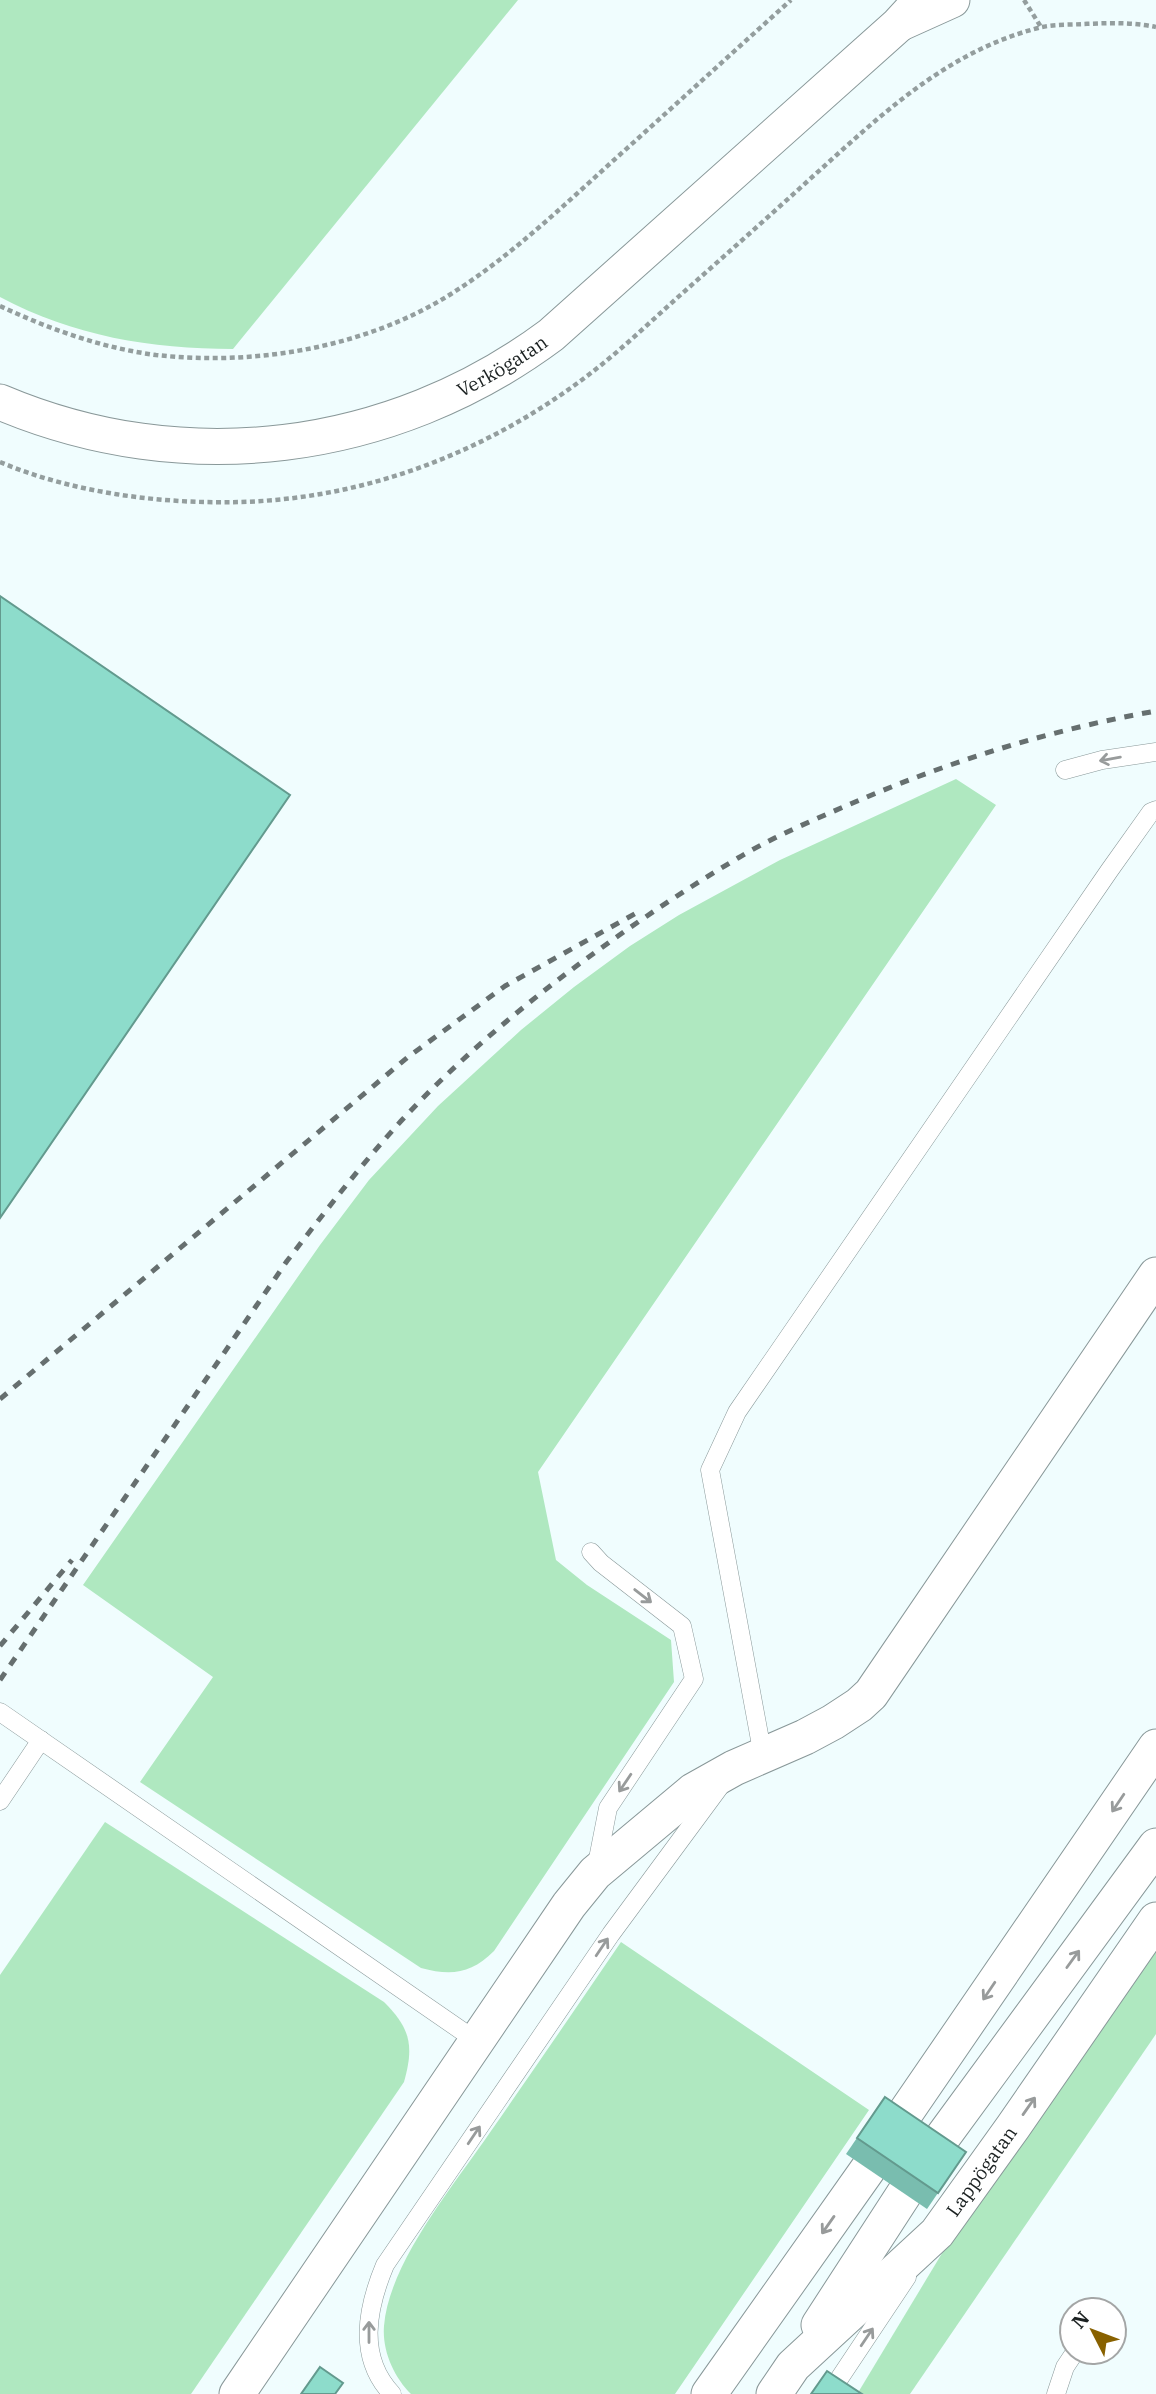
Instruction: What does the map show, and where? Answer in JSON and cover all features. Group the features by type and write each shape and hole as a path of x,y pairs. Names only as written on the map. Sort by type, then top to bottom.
{"street":[{"name":"Verkögatan","path":"0,402 38,418 90,432 135,441 213,447 276,444 323,437 385,421 415,410 499,369 551,335 909,12 952,0"},
{"path":"237,2394 569,1905 595,1874 693,1791 833,1722 871,1694 1156,1275"},
{"path":"895,2128 1156,1747"},
{"path":"931,2153 1156,1846"},
{"name":"Lappögatan","path":"783,2380 937,2232 1156,1920"},
{"path":"709,2394 868,2169"},
{"path":"783,2380 904,2194"}],"lane":[{"path":"1065,770 1102,760 1156,752"},
{"path":"392,2394 370,2355 367,2334 374,2290 386,2265 611,1934 748,1762 710,1470 737,1412 1109,871 1151,812 1156,810"},
{"path":"592,1552 601,1563 682,1626 694,1679 608,1808 595,1874"},
{"path":"0,1712 478,2042"},
{"path":"0,1801 41,1740"},
{"path":"829,2394 937,2232"},
{"path":"1056,2394 1067,2366"}],"path":[{"path":"0,306 36,323 105,344 154,355 195,357 272,354 310,349 393,324 449,295 498,262 558,211 790,0"},
{"path":"1024,0 1041,27"}],"green space":[{"path":"0,0 518,0 233,349 172,346 113,338 56,322 0,297"},
{"path":"956,779 996,805 538,1472 556,1560 587,1585 671,1640 674,1682 494,1951 469,1969 442,1972 421,1968 140,1782 213,1677 83,1585 320,1245 369,1180 438,1106 521,1030 574,987 630,946 679,915 780,860"},
{"path":"105,1822 384,2002 405,2030 409,2048 407,2069 404,2082 191,2394 0,2394 0,1975"},
{"path":"1156,1939 1156,2034 910,2394 863,2394 859,2391 944,2250"},
{"path":"621,1942 869,2110 675,2394 411,2394 399,2380 385,2345 384,2326 398,2276 426,2224"}],"building":[{"path":"0,596 290,795 0,1218"},
{"path":"885,2097 966,2152 938,2193 857,2138"},
{"path":"320,2367 343,2383 335,2394 301,2394"},
{"path":"827,2371 862,2394 811,2394"}],"railway":[{"path":"0,1680 287,1261 401,1121 440,1081 502,1025 567,973 651,913 716,871 778,836 885,789 961,761 1038,738 1156,711"},
{"path":"0,1399 408,1057 505,986 638,912"},
{"path":"0,1646 72,1560"}]}
